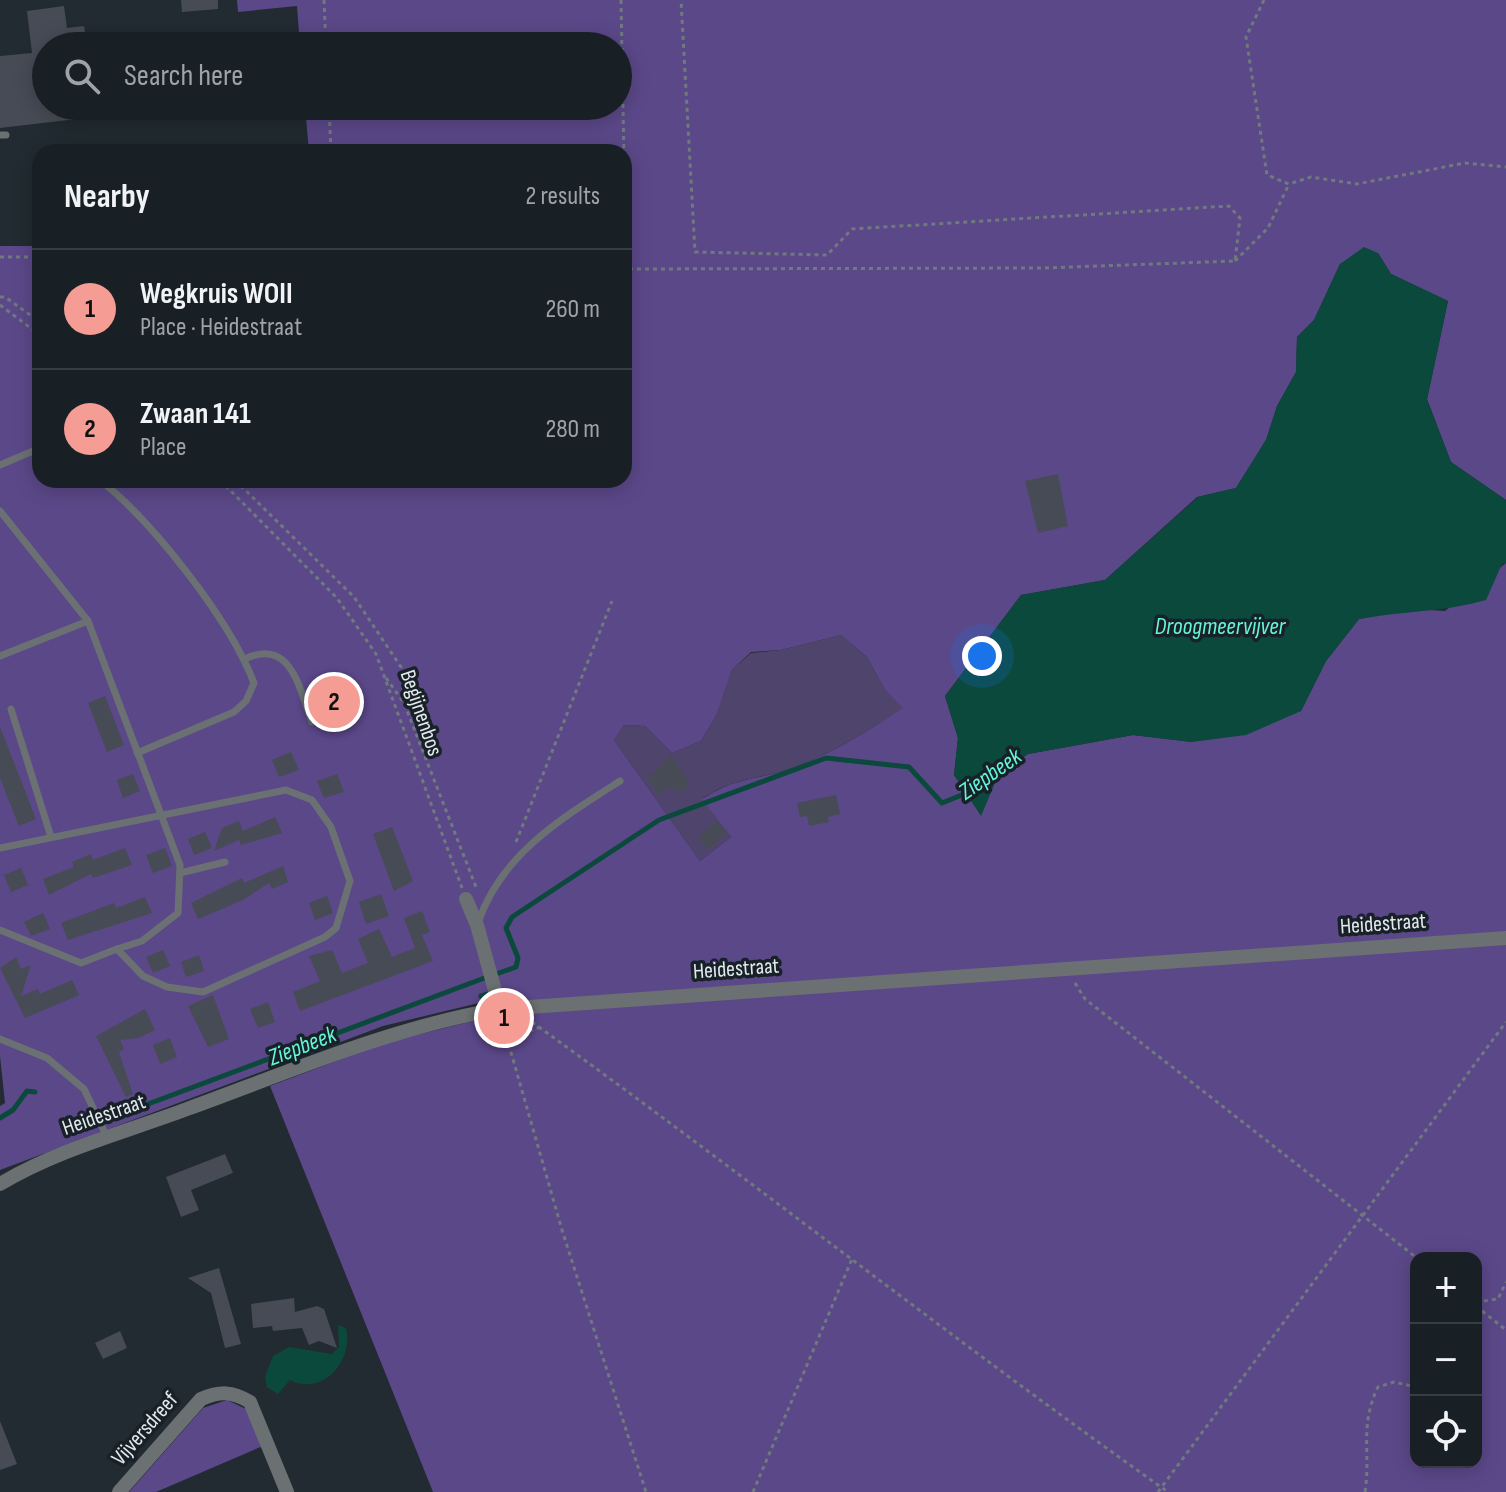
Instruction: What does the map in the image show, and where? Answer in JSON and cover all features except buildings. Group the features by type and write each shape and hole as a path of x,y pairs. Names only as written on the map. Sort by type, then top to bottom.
{"street":[{"path":"471,912 500,1009"},
{"name":"Heidestraat","path":"0,1184 106,1135 155,1121 391,1035 500,1009 1506,938"},
{"name":"Vijversdreef","path":"119,1492 201,1399 219,1392 237,1394 250,1402 265,1429 287,1492"}],"lane":[{"path":"0,465 32,451"},
{"path":"108,488 173,556 233,636 254,683 246,701 234,712 137,753"},
{"path":"0,511 88,621 180,865 178,913 142,941 81,963 0,930"},
{"path":"0,656 88,621"},
{"path":"245,659 260,652 277,655 290,666 312,722"},
{"path":"11,709 51,837"},
{"path":"471,912 491,894 531,842 620,781"},
{"path":"0,848 160,813 286,790 312,800 331,827 350,881 336,928 325,937 203,992 167,987 143,976 117,949"},
{"path":"180,873 225,862"},
{"path":"0,1039 47,1058 84,1089 106,1135"}],"path":[{"path":"324,0 325,32"},
{"path":"621,0 622,32"},
{"path":"681,0 695,252 827,255 852,229 1229,206 1240,218 1235,261"},
{"path":"1264,0 1246,37 1267,175 1289,184 1311,177 1357,184 1465,163 1506,167"},
{"path":"330,120 331,144"},
{"path":"623,120 623,144"},
{"path":"632,269 1044,268 1235,261 1268,228 1289,184"},
{"path":"0,257 32,257"},
{"path":"2,295 32,316"},
{"path":"0,305 32,329"},
{"name":"Begijnenbos","path":"228,488 337,598 376,654 471,912"},
{"path":"243,488 354,597 401,667 404,703"},
{"path":"515,846 612,601"},
{"path":"384,675 404,703 477,890 471,912"},
{"path":"1074,968 1076,986 1085,999 1410,1252"},
{"path":"500,1009 562,1230 646,1492"},
{"path":"531,1021 761,1187 852,1259 1168,1492"},
{"path":"1158,1492 1506,1022"},
{"path":"507,1040 540,1027"},
{"path":"753,1492 852,1259"},
{"path":"1482,1303 1498,1299 1506,1282"},
{"path":"1482,1309 1506,1330"},
{"path":"1365,1492 1368,1473 1364,1440 1368,1406 1378,1387 1394,1382 1410,1386"}],"shaded area":[{"path":"237,0 1506,0 1506,500 1451,462 1427,399 1448,301 1391,274 1378,253 1340,264 1314,320 1297,337 1296,372 1277,406 1266,440 1236,488 1197,497 1105,580 1021,595 945,696 958,738 954,775 981,815 999,773 1028,754 1133,735 1192,742 1301,711 1326,661 1359,619 1412,609 1445,611 1506,563 1506,1492 433,1492 270,1086 387,1042 486,1018 483,1002 383,1026 0,1170 0,1106 5,1103 0,1056 0,246 32,246 32,488 632,488 632,144 308,144 306,120 632,120 632,32 299,32 297,6 238,12","holes":["841,635 867,657 885,690 903,708 809,761 738,782 702,799 731,837 700,861 614,740 624,725 645,726 672,753 701,741 717,714 732,670 751,652 781,650"]},
{"path":"841,635 867,657 885,690 904,708 809,761 738,782 703,798 731,837 700,861 614,740 624,725 645,726 672,753 701,741 717,714 732,670 751,653 781,650"},
{"path":"227,1400 246,1409 263,1446 156,1492 129,1492 203,1408"}],"water":[{"name":"Droogmeervijver","path":"1364,247 1378,253 1391,274 1448,301 1427,400 1451,462 1506,500 1506,563 1502,564 1486,600 1359,619 1326,661 1301,711 1246,735 1192,742 1133,735 1028,754 999,773 981,816 954,775 958,738 945,696 1021,595 1105,580 1198,497 1236,488 1266,440 1277,406 1296,372 1297,337 1314,320 1340,264"},
{"path":"338,1325 346,1328 347,1340 345,1352 333,1372 314,1384 290,1380 278,1394 267,1387 265,1377 273,1356 289,1347 332,1354 339,1347"}],"waterway":[{"name":"Ziepbeek","path":"499,973 516,967 518,958 506,928 512,917 659,820 826,758 909,767 942,803 969,792"},
{"name":"Ziepbeek","path":"116,1116 487,977"},
{"path":"481,996 492,993"},
{"name":"Ziepbeek","path":"0,1118 13,1110 27,1091 35,1092"}],"place":[{"name":"Zwaan 141","path":"334,702"},
{"name":"Wegkruis WOII","path":"504,1018"}]}
